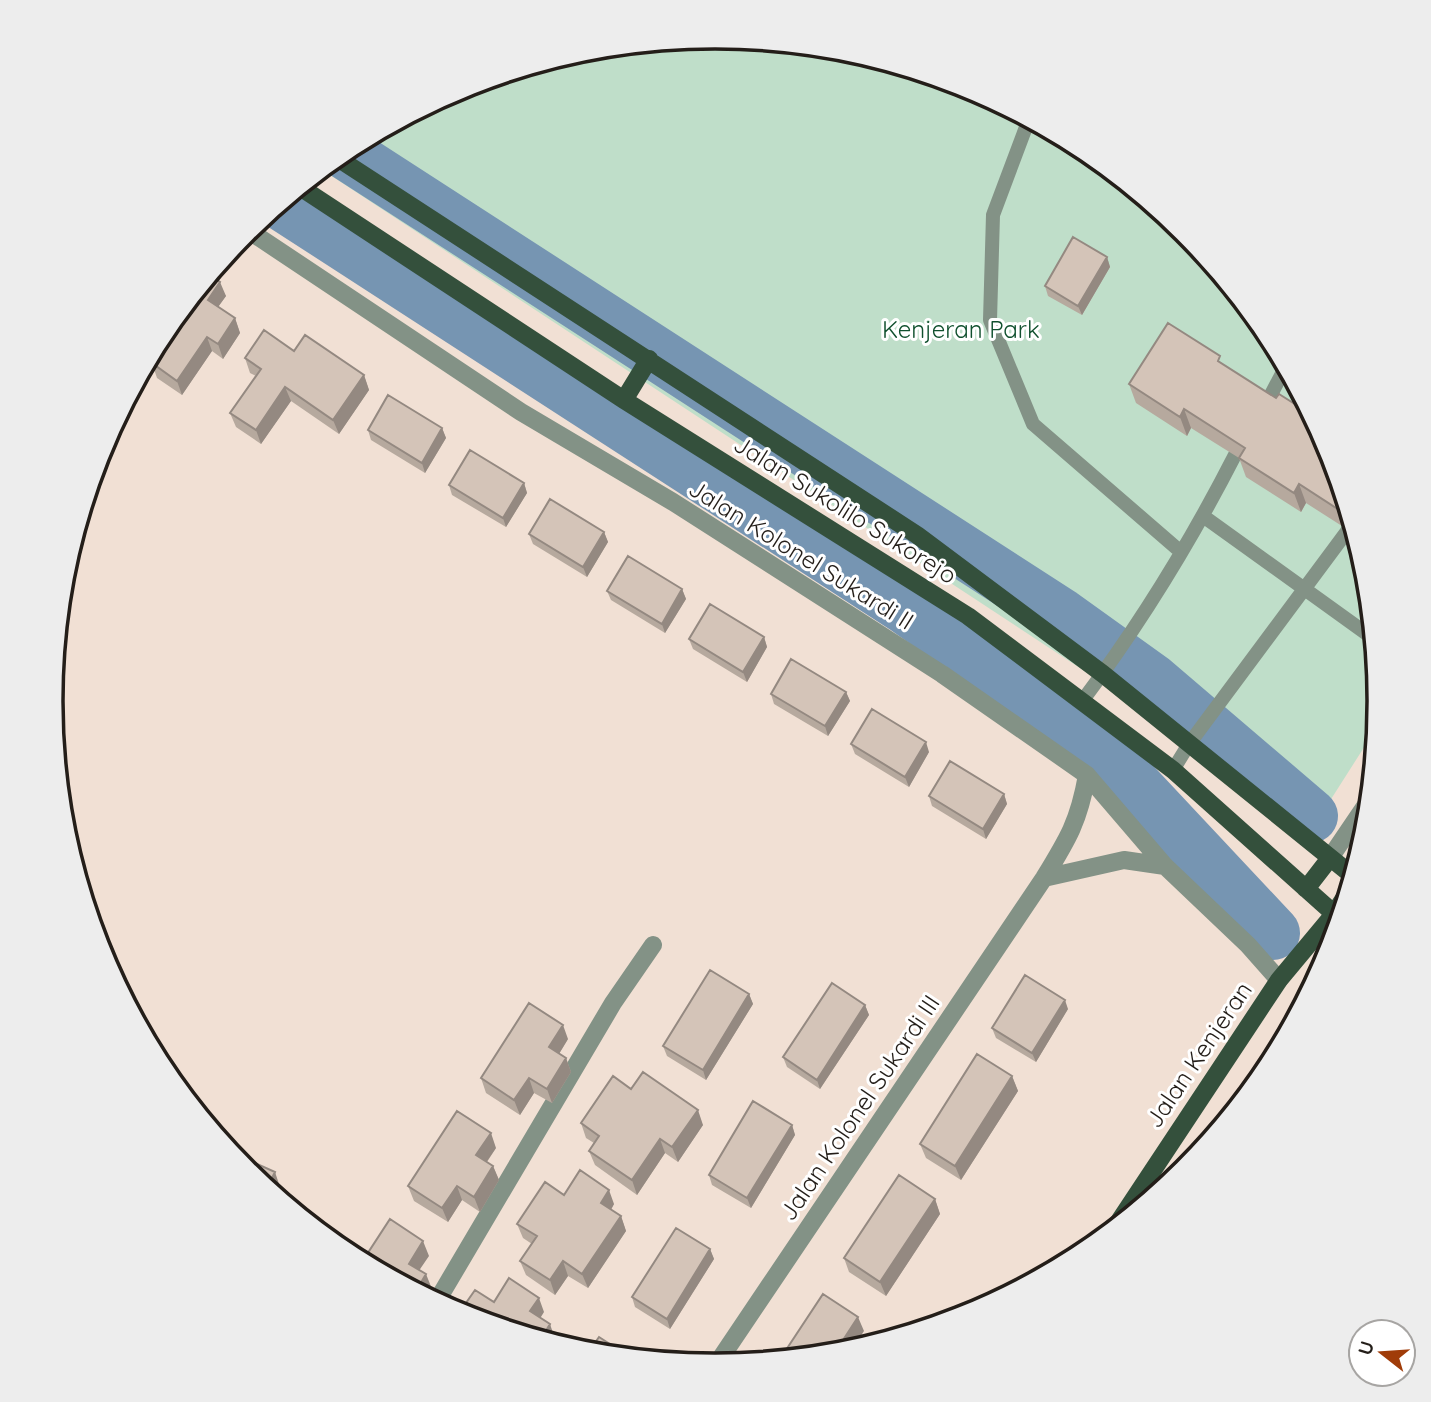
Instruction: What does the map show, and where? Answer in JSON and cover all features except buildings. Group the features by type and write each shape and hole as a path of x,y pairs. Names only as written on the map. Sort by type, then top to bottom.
{"main road":[{"name":"Jalan Sukolilo Sukorejo","path":"347,164 1112,662 1189,744 1345,870"},
{"name":"Jalan Sukolilo Sukorejo","path":"309,193 624,400 968,616 1173,770 1332,913"},
{"path":"624,400 649,359"},
{"path":"1306,890 1330,858"},
{"name":"Jalan Kenjeran","path":"1132,1202 1279,979 1327,928"}],"street":[{"name":"Jalan Kolonel Sukardi II","path":"258,237 521,412 673,502 930,666 1087,775 1165,866 1248,945 1279,979"},
{"name":"Jalan Kolonel Sukardi III","path":"724,1353 1044,878 1072,833 1082,803 1087,775"},
{"path":"1330,858 1357,819"},
{"path":"1044,878 1124,860 1165,866"},
{"path":"442,1293 614,1003 653,945"}],"lane":[{"path":"1026,127 993,215 990,320 1033,424 1181,552"},
{"path":"1265,406 1281,376"},
{"path":"1083,701 1112,662 1181,552 1234,456"},
{"path":"1203,516 1363,632"},
{"path":"1173,770 1189,744 1345,534"}],"green space":[{"name":"Kenjeran Park","path":"716,49 801,55 884,71 965,99 1004,116 1078,159 1145,211 1206,271 1258,339 1300,413 1333,491 1355,574 1366,658 1366,744 1305,840 1127,699 331,175 389,136 427,116 506,84 547,71 630,55"}],"waterway":[{"path":"354,158 1061,615 1153,681 1311,816"},
{"path":"289,208 905,607 1037,701 1109,758 1273,933"}]}
